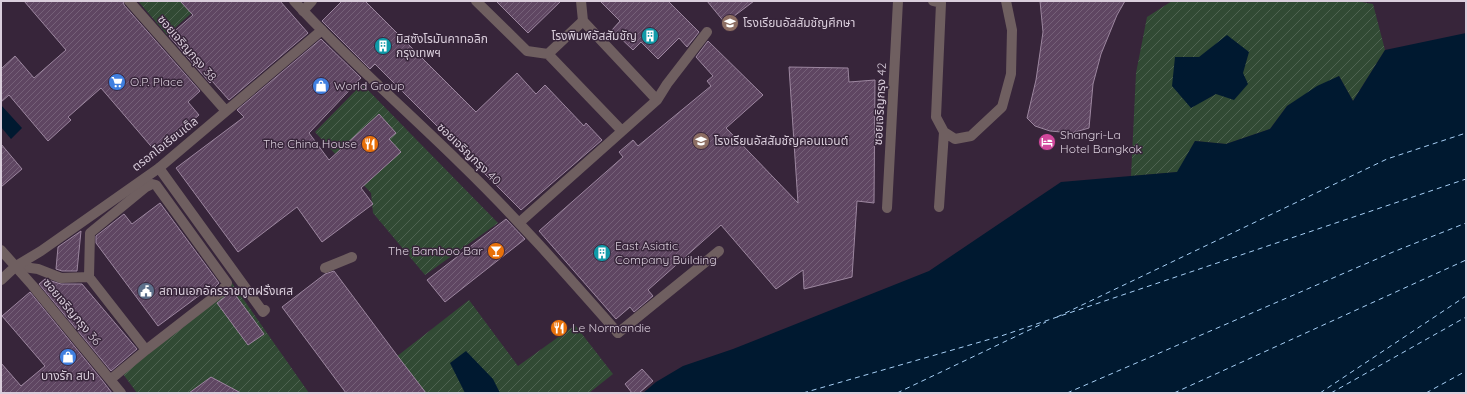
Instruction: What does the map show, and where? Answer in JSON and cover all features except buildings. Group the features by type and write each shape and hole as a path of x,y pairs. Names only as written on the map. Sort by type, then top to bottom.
{"street":[{"name":"ซอยเจริญกรุง 38","path":"129,1 226,111"},
{"name":"ซอยเจริญกรุง 40","path":"294,1 520,222 618,333 719,251"},
{"path":"302,10 312,1"},
{"path":"476,1 527,51 548,54 622,131"},
{"path":"581,1 583,21 657,100"},
{"name":"ซอยเจริญกรุง 42","path":"887,208 898,1"},
{"path":"938,2 936,117 944,132 955,140 971,136 1002,107 1011,66 1012,30 1006,1"},
{"path":"548,54 583,21"},
{"name":"ตรอกโอเรียนเต็ล","path":"1,280 16,266 41,252 159,168 322,30"},
{"path":"520,222 657,100 666,84 707,32"},
{"path":"939,206 944,132"},
{"path":"159,168 263,312 265,310"},
{"path":"110,379 222,291 227,283 156,185 152,184 146,187 90,233 89,277 146,350"},
{"name":"ซอยเจริญกรุง 36","path":"1,250 16,266 121,393"},
{"path":"325,268 352,257"},
{"path":"16,266 38,269 61,278 89,277"}],"green space":[{"path":"138,1 188,1 195,10 167,35"},
{"path":"1172,1 1356,1 1373,4 1385,50 1353,101 1339,76 1287,106 1270,129 1226,144 1195,141 1178,172 1131,176 1136,73 1147,17"},
{"path":"362,84 498,223 425,275 373,213 371,193 315,132"},
{"path":"232,283 309,393 137,393 123,374"},
{"path":"469,300 518,366 575,325 613,374 589,393 420,393 396,357"}],"water":[{"path":"1466,33 1466,393 643,393 656,382 683,366 733,349 929,271 1061,182 1177,172 1195,141 1226,144 1270,129 1287,106 1317,86 1339,76 1353,101 1385,50"},
{"path":"1227,35 1249,52 1243,73 1248,84 1234,100 1216,94 1191,108 1172,86 1175,57 1199,57"},
{"path":"1,105 22,128 11,139 1,127"},
{"path":"466,351 493,379 500,393 465,393 450,363"}],"ferry route":[{"path":"1057,317 1387,159 1466,133"},
{"path":"803,393 1001,336 1466,179"},
{"path":"1067,393 1393,252 1466,223"},
{"path":"1174,393 1466,260"},
{"path":"1320,393 1466,296"},
{"path":"1331,393 1466,317"},
{"path":"897,393 1046,322"},
{"path":"1426,393 1466,371"}],"place":[{"name":"โรงเรียนอัสสัมชัญศึกษา","path":"730,23"},
{"name":"โรงพิมพ์อัสสัมชัญ","path":"650,36"},
{"name":"มิสซังโรมันคาทอลิก กรุงเทพฯ","path":"383,46"},
{"name":"O.P. Place","path":"117,82"},
{"name":"World Group","path":"321,86"},
{"name":"โรงเรียนอัสสัมชัญคอนแวนต์","path":"701,141"},
{"name":"Shangri-La Hotel Bangkok","path":"1047,142"},
{"name":"The China House","path":"370,144"},
{"name":"The Bamboo Bar","path":"496,251"},
{"name":"East Asiatic Company Building","path":"602,253"},
{"name":"สถานเอกอัครราชทูตฝรั่งเศส","path":"146,291"},
{"name":"Le Normandie","path":"559,328"},
{"name":"บางรัก สปา","path":"68,357"}]}
